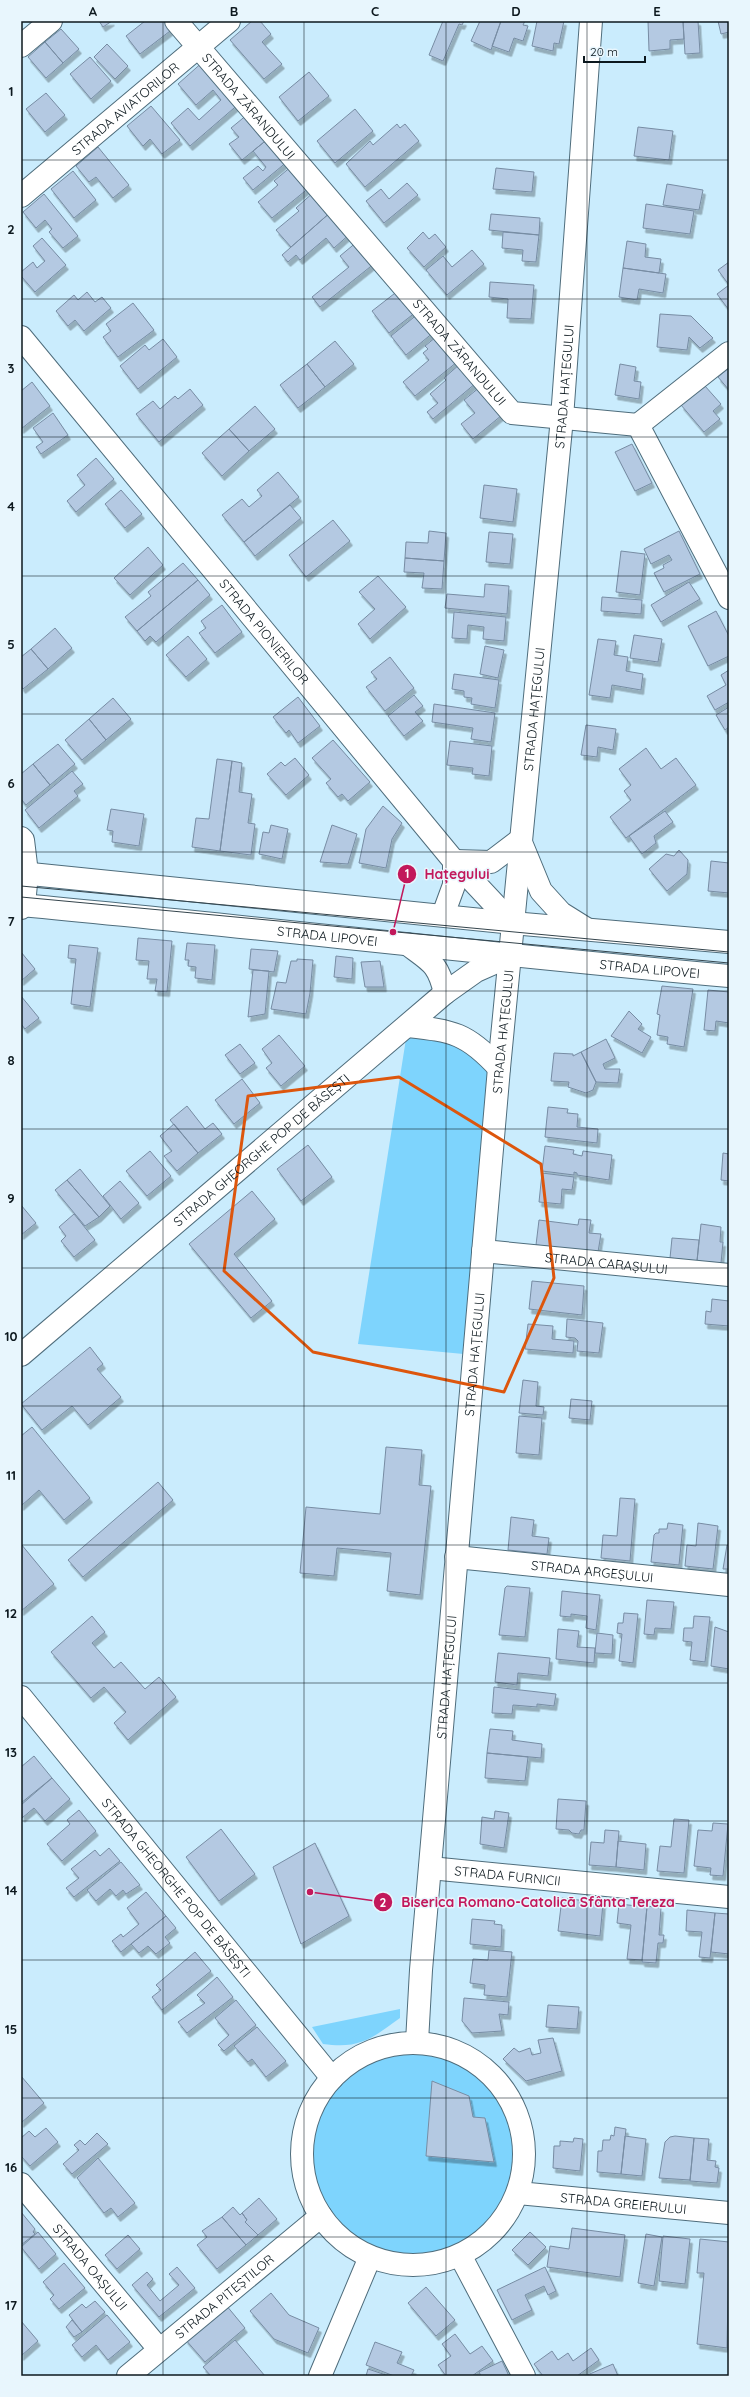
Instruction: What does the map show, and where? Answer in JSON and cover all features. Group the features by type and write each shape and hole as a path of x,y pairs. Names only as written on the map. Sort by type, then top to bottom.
{"street":[{"path":"21,46 51,21"},
{"name":"STRADA ZĂRANDULUI","path":"176,21 512,413 638,425"},
{"name":"STRADA AVIATORILOR","path":"21,196 229,21"},
{"name":"STRADA HAȚEGULUI","path":"417,2042 421,1970 456,1557 512,922 562,418 591,21"},
{"name":"STRADA PIONIERILOR","path":"21,338 454,861 512,922"},
{"path":"729,354 638,425 729,598"},
{"path":"21,838 23,840 24,873 22,906"},
{"path":"443,915 454,885 454,861 491,862 520,840 541,891 561,913 587,930"},
{"path":"24,873 587,930 729,942"},
{"name":"STRADA LIPOVEI","path":"22,906 406,944 510,956 729,976"},
{"path":"406,944 429,960 440,972 445,993"},
{"name":"STRADA GHEORGHE POP DE BĂSEȘTI","path":"21,1355 445,993 476,971 510,956"},
{"path":"408,1026 446,1030 469,1039 482,1049 499,1068"},
{"name":"STRADA CARAȘULUI","path":"483,1251 729,1275"},
{"name":"STRADA ARGEȘULUI","path":"456,1557 729,1585"},
{"name":"STRADA GHEORGHE POP DE BĂSEȘTI","path":"21,1697 332,2078"},
{"name":"STRADA FURNICII","path":"430,1868 729,1897"},
{"path":"417,2042 450,2048 483,2066 508,2094 522,2129 525,2161 518,2193 506,2216 487,2238 460,2255 435,2263 403,2265 370,2257 344,2241 321,2216 308,2190 302,2161 304,2131 314,2103 332,2078 352,2061 383,2046 417,2042"},
{"name":"STRADA OAȘULUI","path":"21,2184 159,2349"},
{"name":"STRADA GREIERULUI","path":"518,2193 729,2213"},
{"name":"STRADA PITEȘTILOR","path":"128,2376 321,2216"},
{"path":"460,2255 524,2376"},
{"path":"320,2376 370,2257"}],"highlighted area":[{"path":"399,1077 541,1164 554,1278 504,1392 313,1352 224,1271 248,1096"}],"shaded area":[{"path":"408,1026 446,1030 499,1068 474,1355 358,1344"},
{"path":"400,2009 400,2018 373,2037 356,2044 323,2044 312,2027"},
{"path":"413,2043 435,2045 465,2056 483,2068 499,2084 511,2102 519,2122 522,2132 524,2154 522,2176 511,2206 499,2224 483,2240 465,2252 445,2260 435,2263 413,2265 391,2263 361,2252 343,2240 327,2224 315,2206 307,2186 304,2176 302,2154 304,2132 315,2102 327,2084 343,2068 361,2056 381,2048 391,2045"}],"building":[{"path":"99,21 112,21 103,27"},
{"path":"145,21 169,21 174,28 140,54 126,36"},
{"path":"252,21 260,21 271,34 262,42 282,64 264,79 230,40"},
{"path":"443,21 464,21 462,25 459,24 443,61 429,55"},
{"path":"480,21 501,21 491,50 471,41"},
{"path":"501,21 525,21 523,25 528,26 523,41 514,38 509,52 492,46"},
{"path":"537,21 564,21 559,44 554,43 553,51 532,46"},
{"path":"648,21 683,21 684,39 670,40 670,49 649,51"},
{"path":"683,21 698,21 700,53 685,54"},
{"path":"718,21 729,21 729,32 721,34"},
{"path":"61,29 79,49 63,63 45,42"},
{"path":"45,42 63,63 46,78 28,57"},
{"path":"107,44 128,66 115,79 94,57"},
{"path":"90,57 111,81 91,99 70,74"},
{"path":"205,60 241,102 190,146 171,123 188,108 199,120 221,100 213,90 196,105 178,84"},
{"path":"309,72 329,96 298,121 279,97"},
{"path":"46,93 65,115 45,132 26,109"},
{"path":"151,106 180,140 162,154 150,139 143,146 127,126"},
{"path":"355,109 373,131 335,163 317,141"},
{"path":"248,114 269,138 242,160 229,144 239,137 231,128"},
{"path":"397,124 400,128 405,124 419,141 365,187 346,164 370,141 373,145"},
{"path":"638,127 673,131 669,160 634,156"},
{"path":"269,138 288,161 253,190 243,178 258,166 263,171 266,167 253,151"},
{"path":"98,147 129,185 113,198 96,177 89,182 76,166"},
{"path":"293,165 310,187 272,218 258,202 278,185 274,181"},
{"path":"496,168 534,172 532,192 493,189"},
{"path":"73,171 96,200 74,218 51,189"},
{"path":"407,183 418,195 384,223 366,201 381,189 389,199"},
{"path":"667,184 703,190 699,210 663,205"},
{"path":"315,191 332,211 291,247 276,230 299,211 296,208"},
{"path":"44,194 78,236 63,248 49,232 52,229 45,220 36,228 23,212"},
{"path":"646,204 694,211 690,234 643,228"},
{"path":"332,211 351,233 334,248 326,238 300,260 296,255 288,262 282,255"},
{"path":"491,214 540,218 539,235 489,230"},
{"path":"423,232 429,239 435,234 446,247 424,267 407,248"},
{"path":"503,232 539,235 536,262 522,261 523,250 502,248"},
{"path":"42,238 66,265 35,292 21,276 21,272 33,262 37,268 45,261 33,246"},
{"path":"358,241 375,263 320,307 312,297 349,267 340,256"},
{"path":"627,241 646,244 645,257 661,259 659,273 623,268"},
{"path":"472,250 484,264 447,295 426,270 443,256 452,267"},
{"path":"729,262 729,285 718,270"},
{"path":"623,268 666,274 663,293 639,289 637,300 619,297"},
{"path":"490,282 534,285 531,319 507,318 508,299 489,297"},
{"path":"729,285 729,310 717,294"},
{"path":"399,290 416,312 389,333 372,311"},
{"path":"87,292 95,302 102,297 111,308 84,331 75,320 68,326 56,311 74,295 78,300"},
{"path":"133,303 154,330 118,357 103,337 111,331 106,324"},
{"path":"419,313 434,332 406,355 391,336"},
{"path":"660,314 691,316 713,338 700,348 689,337 687,350 657,347"},
{"path":"436,337 457,362 415,396 403,382 429,360 423,353 428,349 425,346"},
{"path":"163,339 177,357 138,389 120,366 145,345 149,350"},
{"path":"335,341 354,364 325,387 307,364"},
{"path":"307,364 325,387 298,408 280,385"},
{"path":"460,364 476,383 433,419 427,412 438,403 430,394 446,380 444,378"},
{"path":"620,364 636,367 634,381 641,382 639,399 615,395"},
{"path":"729,368 729,390 718,377"},
{"path":"32,382 50,406 21,429 21,391"},
{"path":"705,386 721,404 713,411 720,419 704,432 681,405"},
{"path":"480,387 502,415 473,439 461,424 475,413 464,400"},
{"path":"190,389 203,405 159,442 136,414 153,401 160,409 175,396 178,399"},
{"path":"255,406 275,429 249,451 229,429"},
{"path":"53,413 68,435 41,454 36,447 43,442 33,428"},
{"path":"229,429 249,451 222,476 202,453"},
{"path":"632,444 652,483 635,491 615,452"},
{"path":"96,458 114,479 76,512 67,501 85,485 77,475"},
{"path":"278,472 299,497 244,542 222,515 242,499 249,507 262,496 257,490"},
{"path":"484,485 517,489 513,522 480,518"},
{"path":"121,490 142,514 125,528 105,504"},
{"path":"290,505 301,518 255,556 244,542"},
{"path":"333,520 350,541 306,577 289,555"},
{"path":"429,531 446,533 444,561 405,558 406,542 428,543"},
{"path":"679,531 700,574 664,592 654,573 664,568 663,565 672,560 669,555 651,564 644,549"},
{"path":"489,532 513,534 510,564 486,562"},
{"path":"148,547 163,565 130,595 114,578"},
{"path":"621,551 645,554 640,595 616,592"},
{"path":"405,558 444,561 442,589 422,588 424,573 404,572"},
{"path":"183,563 198,580 137,631 125,617 151,596 148,592"},
{"path":"378,576 406,607 370,639 358,624 375,609 359,592"},
{"path":"198,580 210,595 156,642 150,636 145,641 137,631"},
{"path":"689,582 700,599 661,622 651,605"},
{"path":"485,584 509,586 507,614 445,608 447,594 484,597"},
{"path":"602,597 642,600 641,614 601,611"},
{"path":"222,605 242,632 215,653 199,633 206,628 201,621"},
{"path":"716,611 729,636 729,656 708,666 688,626"},
{"path":"454,612 506,617 504,641 483,639 484,627 468,625 467,639 452,638"},
{"path":"55,628 72,648 48,669 31,649"},
{"path":"634,635 662,639 658,662 630,658"},
{"path":"188,636 207,659 186,677 166,655"},
{"path":"598,639 616,641 614,655 628,657 626,671 643,674 641,690 612,685 610,698 589,695"},
{"path":"485,646 504,650 498,678 480,674"},
{"path":"31,649 48,669 23,689 21,686 21,657"},
{"path":"390,657 414,688 385,711 366,687 377,679 371,672"},
{"path":"729,670 729,702 715,710 707,696 726,685 721,675"},
{"path":"454,674 499,680 495,708 471,704 472,698 464,697 464,691 452,689"},
{"path":"414,695 423,706 415,712 423,721 404,736 388,716"},
{"path":"298,697 320,726 298,743 289,730 286,733 273,717"},
{"path":"113,698 131,719 106,740 89,719"},
{"path":"434,704 495,713 491,742 471,739 473,728 432,722"},
{"path":"729,707 729,727 725,730 716,715"},
{"path":"89,719 106,740 82,760 65,740"},
{"path":"586,725 616,729 613,750 598,747 597,757 581,755"},
{"path":"333,740 370,782 348,801 342,794 338,797 326,783 331,779 312,758"},
{"path":"450,741 492,746 489,776 472,774 473,768 447,765"},
{"path":"58,744 75,764 50,785 33,764"},
{"path":"646,748 661,769 676,758 696,785 626,838 610,817 631,800 624,791 631,785 619,769"},
{"path":"295,758 309,775 286,795 267,774 281,762 285,766"},
{"path":"217,759 232,761 220,851 192,847 196,818 209,819"},
{"path":"232,761 242,763 239,792 252,794 248,823 255,824 251,855 220,851"},
{"path":"33,764 50,785 26,805 21,799 21,774"},
{"path":"72,771 83,784 74,791 78,796 39,828 25,810"},
{"path":"383,806 402,823 392,839 386,868 359,863 366,829"},
{"path":"111,809 144,814 139,846 112,842 113,831 107,830"},
{"path":"665,811 673,822 654,836 656,843 642,854 629,836"},
{"path":"271,825 288,829 282,859 259,854 263,832 269,833"},
{"path":"332,825 357,834 348,864 320,862"},
{"path":"679,850 688,860 687,874 667,891 649,869 666,854 674,856"},
{"path":"711,861 729,863 729,893 708,891"},
{"path":"138,938 172,941 167,992 155,991 157,979 147,979 149,961 136,960"},
{"path":"187,943 215,945 212,980 195,978 196,967 188,966 189,960 185,960"},
{"path":"69,945 98,948 90,1007 71,1004 76,959 68,958"},
{"path":"251,949 278,951 274,972 249,969"},
{"path":"21,952 35,969 21,981"},
{"path":"336,956 353,958 352,979 334,977"},
{"path":"297,959 313,960 310,993 306,1014 271,1009 277,982 286,983 291,961 297,961"},
{"path":"380,961 384,987 365,987 361,962"},
{"path":"253,970 269,971 265,1014 248,1017"},
{"path":"662,986 693,989 684,1047 667,1044 668,1037 657,1035 660,1015 657,1014"},
{"path":"708,990 729,992 729,1023 716,1021 715,1031 704,1030"},
{"path":"21,996 39,1018 25,1029 21,1024"},
{"path":"629,1011 642,1024 638,1029 651,1037 642,1053 611,1036"},
{"path":"279,1035 305,1066 281,1086 266,1068 272,1063 262,1049"},
{"path":"606,1039 615,1058 603,1064 605,1069 620,1069 618,1083 596,1082 581,1052"},
{"path":"240,1044 255,1063 240,1074 225,1055"},
{"path":"581,1052 596,1082 593,1090 586,1093 568,1087 569,1082 551,1081 554,1053 573,1054 573,1056"},
{"path":"242,1079 260,1103 234,1124 215,1100"},
{"path":"187,1106 205,1129 213,1123 222,1134 198,1153 170,1120"},
{"path":"548,1107 568,1109 567,1113 578,1114 577,1127 598,1129 597,1143 545,1137"},
{"path":"174,1124 198,1153 177,1171 164,1156 172,1151 160,1136"},
{"path":"308,1145 332,1177 301,1201 277,1169"},
{"path":"545,1146 574,1150 573,1154 582,1156 583,1151 612,1155 609,1180 577,1175 577,1173 574,1172 574,1175 542,1171"},
{"path":"150,1151 171,1176 147,1196 126,1171"},
{"path":"723,1153 729,1154 729,1181 721,1180"},
{"path":"80,1169 110,1206 99,1217 67,1180"},
{"path":"542,1173 574,1177 572,1190 562,1189 561,1204 539,1202"},
{"path":"67,1180 99,1217 85,1226 55,1190"},
{"path":"120,1181 139,1203 121,1219 103,1196"},
{"path":"252,1191 275,1219 234,1254 272,1301 251,1318 189,1244"},
{"path":"21,1205 36,1223 21,1235"},
{"path":"74,1214 95,1240 74,1257 61,1241 66,1236 59,1227"},
{"path":"579,1219 591,1220 589,1233 601,1234 598,1252 536,1245 539,1220 578,1225"},
{"path":"701,1224 721,1227 720,1242 723,1242 721,1263 697,1261"},
{"path":"672,1238 699,1240 697,1261 670,1258"},
{"path":"532,1281 584,1286 582,1315 529,1309"},
{"path":"712,1299 729,1301 729,1326 705,1324 706,1311 711,1312"},
{"path":"567,1319 603,1323 599,1353 577,1351 578,1341 575,1338 566,1337"},
{"path":"528,1324 553,1326 552,1339 574,1341 573,1353 525,1349"},
{"path":"90,1347 103,1364 97,1369 121,1397 88,1425 72,1406 42,1430 21,1404"},
{"path":"523,1380 538,1382 536,1406 544,1407 543,1415 519,1413"},
{"path":"571,1399 592,1401 590,1420 569,1418"},
{"path":"519,1416 542,1418 539,1455 516,1453"},
{"path":"32,1427 90,1498 64,1520 39,1490 21,1506 21,1436"},
{"path":"386,1447 422,1450 419,1485 431,1486 420,1595 387,1591 391,1553 337,1548 334,1576 300,1573 306,1507 380,1514"},
{"path":"158,1482 173,1500 83,1577 68,1560"},
{"path":"620,1498 635,1499 630,1561 601,1558 603,1535 617,1536"},
{"path":"511,1517 534,1520 532,1536 549,1538 547,1554 508,1550"},
{"path":"668,1523 683,1525 679,1565 651,1562 654,1535 659,1533 659,1529 667,1529"},
{"path":"698,1523 718,1526 713,1569 685,1566 687,1545 696,1546"},
{"path":"21,1544 54,1584 21,1611"},
{"path":"727,1545 729,1545 729,1569 723,1569"},
{"path":"507,1586 530,1588 525,1637 499,1635 505,1588"},
{"path":"562,1591 600,1595 596,1630 586,1628 587,1616 571,1614 571,1617 560,1616"},
{"path":"647,1600 674,1602 671,1629 655,1628 654,1635 644,1634"},
{"path":"624,1613 638,1614 633,1663 619,1661 622,1634 617,1633 618,1623 623,1623"},
{"path":"92,1616 105,1632 92,1643 114,1668 121,1662 145,1689 159,1677 176,1697 128,1740 114,1723 126,1712 104,1687 91,1698 51,1652"},
{"path":"694,1616 710,1617 705,1662 690,1660 692,1642 683,1641 684,1628 693,1628"},
{"path":"715,1627 729,1632 729,1669 711,1666"},
{"path":"558,1629 579,1631 577,1647 595,1648 594,1663 556,1659"},
{"path":"597,1633 613,1635 612,1654 595,1653"},
{"path":"498,1653 550,1658 548,1676 518,1673 517,1685 495,1682"},
{"path":"494,1687 556,1694 554,1706 537,1704 537,1707 513,1705 512,1714 492,1713"},
{"path":"490,1729 513,1731 512,1740 542,1744 541,1758 487,1753"},
{"path":"487,1753 528,1757 525,1781 485,1778"},
{"path":"34,1756 52,1778 21,1803 21,1767"},
{"path":"52,1778 70,1799 45,1821 34,1808 22,1818 21,1805"},
{"path":"558,1799 586,1801 584,1830 581,1830 579,1834 572,1833 569,1830 556,1829"},
{"path":"79,1810 96,1831 62,1861 47,1844 70,1824 67,1820"},
{"path":"495,1811 509,1813 504,1848 480,1844 482,1817 494,1819"},
{"path":"674,1819 689,1820 684,1873 657,1871 660,1846 671,1847"},
{"path":"713,1823 728,1824 723,1876 710,1875 711,1868 694,1866 698,1830 712,1831"},
{"path":"221,1829 255,1874 219,1901 186,1857"},
{"path":"605,1830 619,1831 616,1867 589,1865 591,1842 604,1843"},
{"path":"618,1841 646,1844 644,1870 616,1867"},
{"path":"315,1843 349,1916 301,1944 273,1867"},
{"path":"109,1848 120,1861 74,1897 66,1888 79,1878 71,1869 95,1850 100,1856"},
{"path":"121,1862 140,1885 126,1894 123,1890 116,1896 110,1889 96,1901 87,1890"},
{"path":"146,1892 166,1916 121,1952 112,1941 121,1934 123,1937 139,1924 127,1908"},
{"path":"562,1898 603,1903 600,1936 558,1931"},
{"path":"619,1904 647,1907 642,1960 627,1959 631,1925 617,1923"},
{"path":"647,1906 661,1908 659,1935 664,1935 663,1943 658,1943 656,1963 642,1962"},
{"path":"687,1910 715,1913 710,1958 699,1957 702,1932 686,1931"},
{"path":"715,1913 729,1914 729,1954 711,1952"},
{"path":"166,1916 176,1928 165,1937 170,1943 156,1954 148,1946 139,1953 131,1944"},
{"path":"472,1919 495,1921 494,1924 502,1925 501,1947 470,1944"},
{"path":"489,1950 512,1952 507,1997 484,1995 485,1985 470,1983 473,1959 488,1960"},
{"path":"195,1952 211,1971 162,2010 152,1997 161,1990 156,1985"},
{"path":"217,1977 233,1997 187,2033 178,2022 205,2003 197,1995"},
{"path":"464,1998 509,2002 508,2015 499,2014 502,2031 472,2033 462,2021"},
{"path":"236,2000 256,2025 224,2051 218,2045 229,2035 215,2018"},
{"path":"548,2005 579,2007 577,2029 546,2027"},
{"path":"257,2027 286,2061 266,2077 252,2059 248,2062 234,2046"},
{"path":"553,2038 562,2071 526,2081 503,2059 514,2048 519,2052 530,2048 532,2055 541,2053 538,2040"},
{"path":"21,2076 44,2103 21,2123"},
{"path":"432,2081 469,2096 473,2117 485,2118 494,2162 426,2156"},
{"path":"615,2127 626,2129 621,2174 597,2172 598,2151 602,2151 603,2140 610,2140 611,2135 614,2136"},
{"path":"46,2128 58,2142 30,2166 21,2156 21,2138 29,2131 35,2137"},
{"path":"97,2133 108,2144 72,2174 63,2164 79,2150 74,2145 80,2140 85,2145"},
{"path":"625,2136 646,2139 642,2176 621,2174"},
{"path":"675,2136 694,2138 690,2180 659,2178 665,2142 670,2137"},
{"path":"574,2138 583,2139 580,2171 553,2168 554,2146 560,2146 560,2141 573,2142"},
{"path":"694,2138 709,2139 707,2160 716,2161 715,2167 719,2168 717,2183 690,2181"},
{"path":"98,2158 135,2203 118,2217 111,2208 104,2213 77,2178"},
{"path":"259,2198 277,2219 258,2235 245,2222 247,2220 242,2213"},
{"path":"233,2207 240,2215 242,2213 247,2220 245,2222 258,2235 246,2245 222,2217"},
{"path":"21,2212 35,2229 33,2232 35,2234 21,2245"},
{"path":"222,2217 246,2245 217,2269 197,2245 207,2237 202,2231"},
{"path":"572,2228 625,2235 620,2277 547,2267 550,2246 569,2249"},
{"path":"38,2232 56,2254 39,2269 21,2247"},
{"path":"530,2232 546,2247 528,2265 512,2250"},
{"path":"646,2234 662,2237 654,2286 638,2283"},
{"path":"128,2235 140,2249 117,2269 105,2255"},
{"path":"663,2236 690,2239 685,2284 659,2281"},
{"path":"700,2239 729,2242 727,2348 697,2344 704,2273 697,2273"},
{"path":"64,2263 85,2288 59,2309 50,2299 54,2295 43,2282"},
{"path":"177,2267 195,2288 159,2317 132,2285 147,2272 153,2279 147,2285 160,2301 179,2285 169,2274"},
{"path":"545,2267 556,2291 548,2295 544,2286 525,2295 532,2310 512,2320 497,2290"},
{"path":"426,2287 455,2320 436,2336 408,2303"},
{"path":"271,2293 289,2315 319,2328 308,2353 274,2339 250,2311"},
{"path":"95,2301 105,2312 82,2332 69,2315 82,2304 86,2308"},
{"path":"226,2305 245,2328 205,2362 185,2339"},
{"path":"107,2315 130,2342 108,2360 96,2345 82,2357 72,2345"},
{"path":"72,2320 82,2332 74,2337 66,2327"},
{"path":"21,2321 38,2341 21,2356"},
{"path":"455,2334 470,2354 482,2346 493,2361 472,2376 446,2376 438,2365 451,2356 442,2344"},
{"path":"235,2340 265,2376 211,2376 203,2367"},
{"path":"375,2342 402,2352 397,2363 414,2370 411,2376 394,2376 366,2365"},
{"path":"591,2348 599,2360 577,2376 543,2376 534,2364 552,2351 558,2360 568,2353 573,2361"},
{"path":"502,2361 509,2376 481,2376 479,2372"},
{"path":"613,2364 618,2376 585,2376"},
{"path":"368,2369 389,2376 366,2376"}],"tram line":[{"path":"21,886 729,952"},
{"path":"21,897 729,963"}],"place":[{"name":"Hațegului","path":"393,932"},
{"name":"Biserica Romano-Catolică Sfânta Tereza","path":"310,1892"}]}
